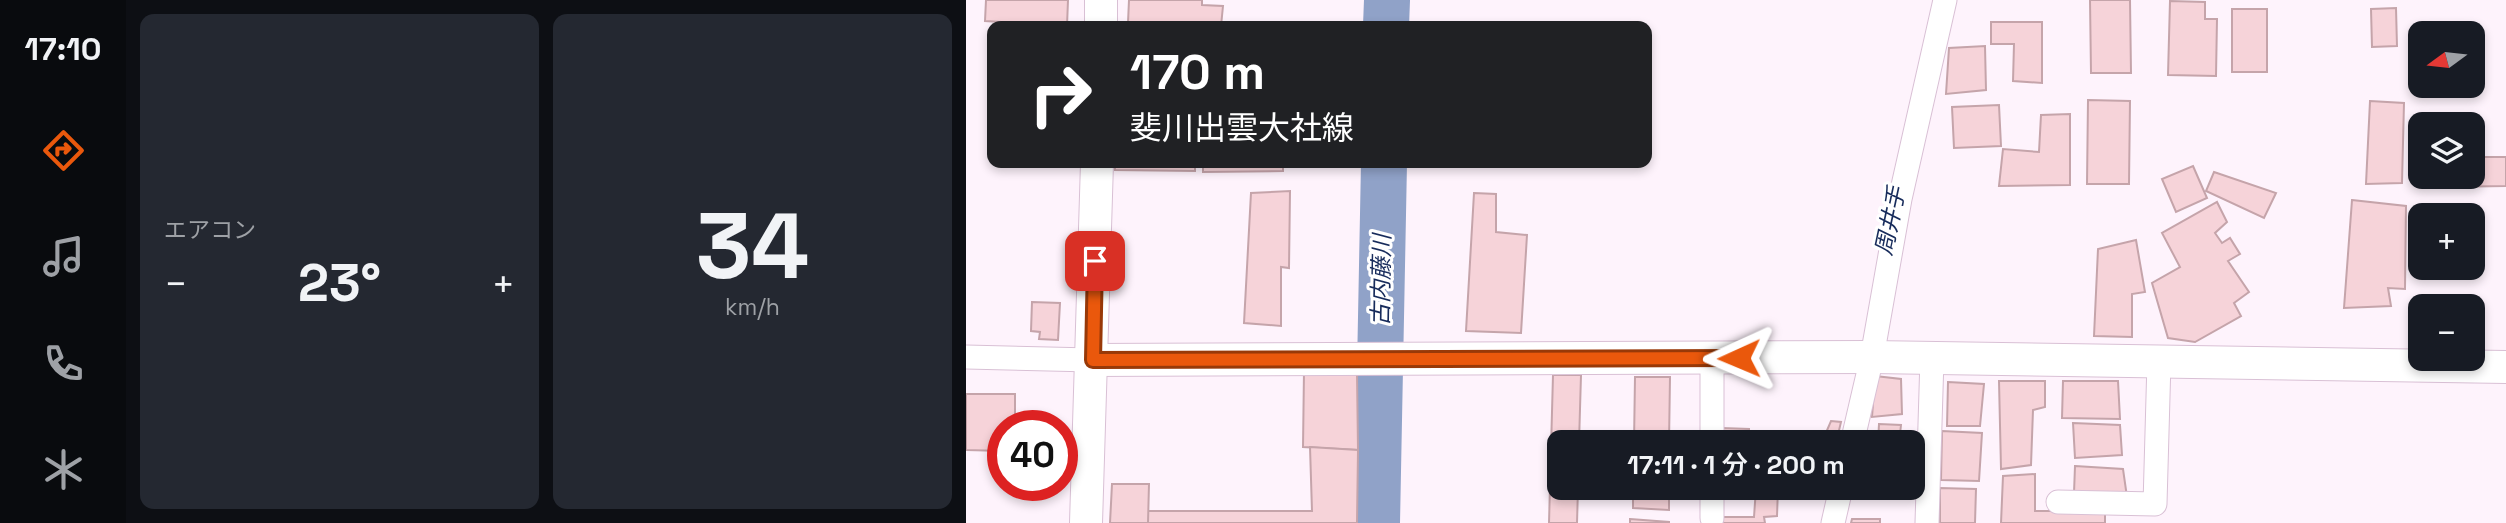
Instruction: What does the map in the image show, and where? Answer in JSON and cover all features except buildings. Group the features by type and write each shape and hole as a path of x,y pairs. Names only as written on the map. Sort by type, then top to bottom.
{"street":[{"path":"1101,0 1101,21"},
{"path":"1855,430 1872,357 1900,199 1945,0"},
{"path":"1086,523 1097,168"},
{"path":"966,357 1093,360 1872,357 2506,367"},
{"path":"1712,358 1712,430"},
{"path":"1927,523 1932,358"},
{"path":"2058,502 2155,504 2159,361"},
{"path":"1712,500 1712,518"},
{"path":"1833,523 1838,500"}],"waterway":[{"name":"古内藤川","path":"1386,21 1387,0"},
{"name":"古内藤川","path":"1377,523 1384,168"}],"route":[{"path":"1095,261 1093,360 1739,358"}],"water label":[{"name":"周井手","path":"1890,221"}]}
